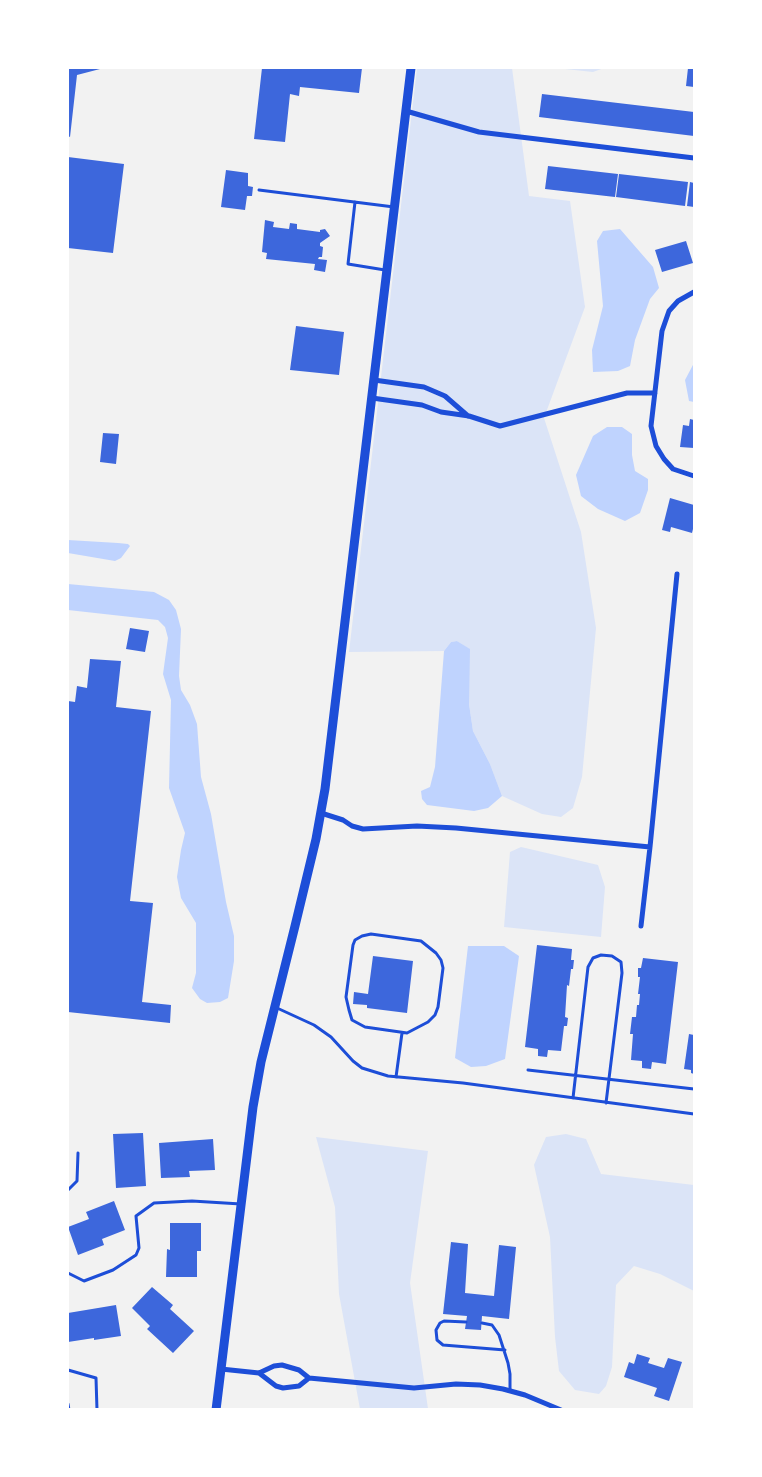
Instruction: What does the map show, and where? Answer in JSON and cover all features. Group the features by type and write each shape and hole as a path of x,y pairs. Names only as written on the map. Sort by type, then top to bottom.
{"main road":[{"path":"216,1410 253,1107 261,1062 321,813 334,729 411,68"}],"street":[{"path":"406,111 479,132 694,158"},
{"path":"694,292 678,301 669,311 662,331 652,426 656,446 664,459 673,469 694,476"},
{"path":"374,380 431,390 445,396 469,416"},
{"path":"372,398 422,405 441,412 469,416 500,426 628,393 655,393"},
{"path":"641,926 677,574"},
{"path":"321,813 363,829 436,826 650,847"},
{"path":"221,1369 259,1373 274,1366 282,1365 299,1370 309,1378 414,1388 456,1384 480,1385 510,1391 561,1410"},
{"path":"259,1373 276,1386 283,1388 299,1386 309,1378"}],"lane":[{"path":"259,190 395,207"},
{"path":"355,202 348,264 387,270"},
{"path":"371,934 421,941 436,952 441,960 443,968 438,1007 428,1022 418,1029 407,1033 402,1032 365,1027 352,1020 346,997 353,945 362,936 371,934"},
{"path":"573,1098 588,967 593,958 601,954 612,956 621,962 622,973 606,1102"},
{"path":"274,1006 314,1025 362,1068 372,1072 396,1077 463,1083 694,1114"},
{"path":"396,1077 402,1032"},
{"path":"528,1070 694,1089"},
{"path":"68,1190 77,1181 78,1153"},
{"path":"68,1273 84,1281 114,1270 136,1255 139,1248 136,1216 154,1203 192,1201 242,1204"},
{"path":"466,1322 444,1321 440,1323 436,1330 436,1340 443,1345 505,1350"},
{"path":"482,1323 492,1325 496,1329 505,1350 510,1374 510,1391"},
{"path":"68,1370 96,1378 98,1410"},
{"path":"68,1404 69,1410"}],"shaded area":[{"path":"417,68 512,68 529,196 570,201 585,307 544,418 581,532 596,628 582,777 573,808 561,817 542,814 502,796 490,764 473,731 469,704 469,649 457,641 451,642 444,651 349,652"},
{"path":"556,68 604,68 593,72"},
{"path":"521,847 598,865 605,887 601,937 504,927 510,852"},
{"path":"566,1134 586,1139 601,1174 694,1185 694,1291 660,1274 634,1266 616,1285 612,1367 606,1386 599,1394 575,1390 559,1371 555,1337 550,1237 534,1165 546,1137"},
{"path":"316,1137 428,1151 410,1283 428,1409 360,1409 339,1294 335,1207"}],"water":[{"path":"620,229 653,267 659,288 650,299 635,340 630,366 618,371 593,372 592,350 603,306 597,241 603,231"},
{"path":"694,363 694,402 689,401 685,380"},
{"path":"607,427 622,427 632,434 632,455 635,471 648,479 648,490 640,513 625,521 598,509 581,496 576,475 593,436"},
{"path":"68,540 118,543 130,546 121,558 115,561 68,553"},
{"path":"68,584 154,592 169,600 176,610 181,629 179,676 181,690 190,705 197,724 201,777 211,814 226,902 234,936 234,961 228,998 220,1002 207,1003 200,999 192,988 196,973 196,923 181,898 177,877 185,833 169,788 171,700 163,674 168,638 165,627 158,620 68,610"},
{"path":"457,641 470,649 469,704 473,731 490,764 502,796 488,808 474,811 427,805 422,799 421,791 430,787 435,767 444,651 451,642"},
{"path":"468,946 504,946 519,956 505,1059 486,1066 471,1067 455,1058"}],"building":[{"path":"68,68 100,68 77,75 70,137 68,136"},
{"path":"262,68 362,68 359,93 300,87 299,96 290,94 285,142 254,139"},
{"path":"688,68 694,68 694,87 686,86"},
{"path":"542,94 694,112 694,136 539,117"},
{"path":"68,157 124,164 113,253 68,248"},
{"path":"548,166 618,174 615,197 545,189"},
{"path":"226,170 248,173 248,186 253,187 252,196 247,196 245,210 221,207"},
{"path":"619,174 688,182 685,206 616,197"},
{"path":"690,182 694,183 694,207 687,206"},
{"path":"265,220 274,222 273,227 289,229 290,223 297,224 297,229 320,232 320,230 325,229 330,236 320,243 320,246 323,247 322,257 318,259 327,260 325,272 314,270 315,264 266,259 267,253 262,252"},
{"path":"686,241 693,263 662,272 655,250"},
{"path":"296,326 344,332 339,375 290,370"},
{"path":"690,419 694,420 694,448 680,447 683,425 689,426"},
{"path":"103,433 119,434 116,464 100,462"},
{"path":"670,498 694,505 692,533 671,527 670,532 662,530"},
{"path":"130,628 149,631 145,652 126,649"},
{"path":"90,659 121,661 116,707 151,711 130,901 153,903 142,1002 171,1005 170,1023 68,1012 68,701 75,702 77,686 87,688"},
{"path":"537,945 572,949 571,960 574,960 569,986 567,985 565,1017 568,1018 567,1026 564,1026 561,1051 548,1050 547,1057 538,1056 538,1049 525,1047"},
{"path":"373,956 413,961 407,1013 367,1008 367,1005 353,1004 354,992 368,994"},
{"path":"643,958 678,962 666,1064 652,1062 651,1069 642,1068 642,1061 631,1060 633,1034 630,1034 632,1017 636,1017 637,1005 639,1005 640,977 638,977 638,968 641,968"},
{"path":"689,1034 694,1035 694,1074 691,1073 691,1070 684,1069"},
{"path":"143,1133 146,1186 116,1188 113,1134"},
{"path":"213,1139 215,1170 189,1171 190,1177 161,1178 159,1143"},
{"path":"114,1201 125,1230 102,1239 104,1245 78,1255 68,1227 89,1219 86,1212"},
{"path":"170,1223 201,1223 201,1251 197,1251 197,1277 166,1277 167,1249 170,1250"},
{"path":"451,1242 468,1244 465,1293 494,1296 499,1245 516,1247 509,1319 482,1316 481,1330 465,1329 467,1316 443,1314"},
{"path":"152,1287 173,1305 170,1309 194,1331 173,1353 147,1329 150,1326 132,1308"},
{"path":"116,1305 121,1336 68,1342 68,1313"},
{"path":"637,1354 650,1358 648,1363 664,1368 668,1358 682,1362 669,1401 654,1396 657,1388 624,1377 629,1362 634,1364"}]}
